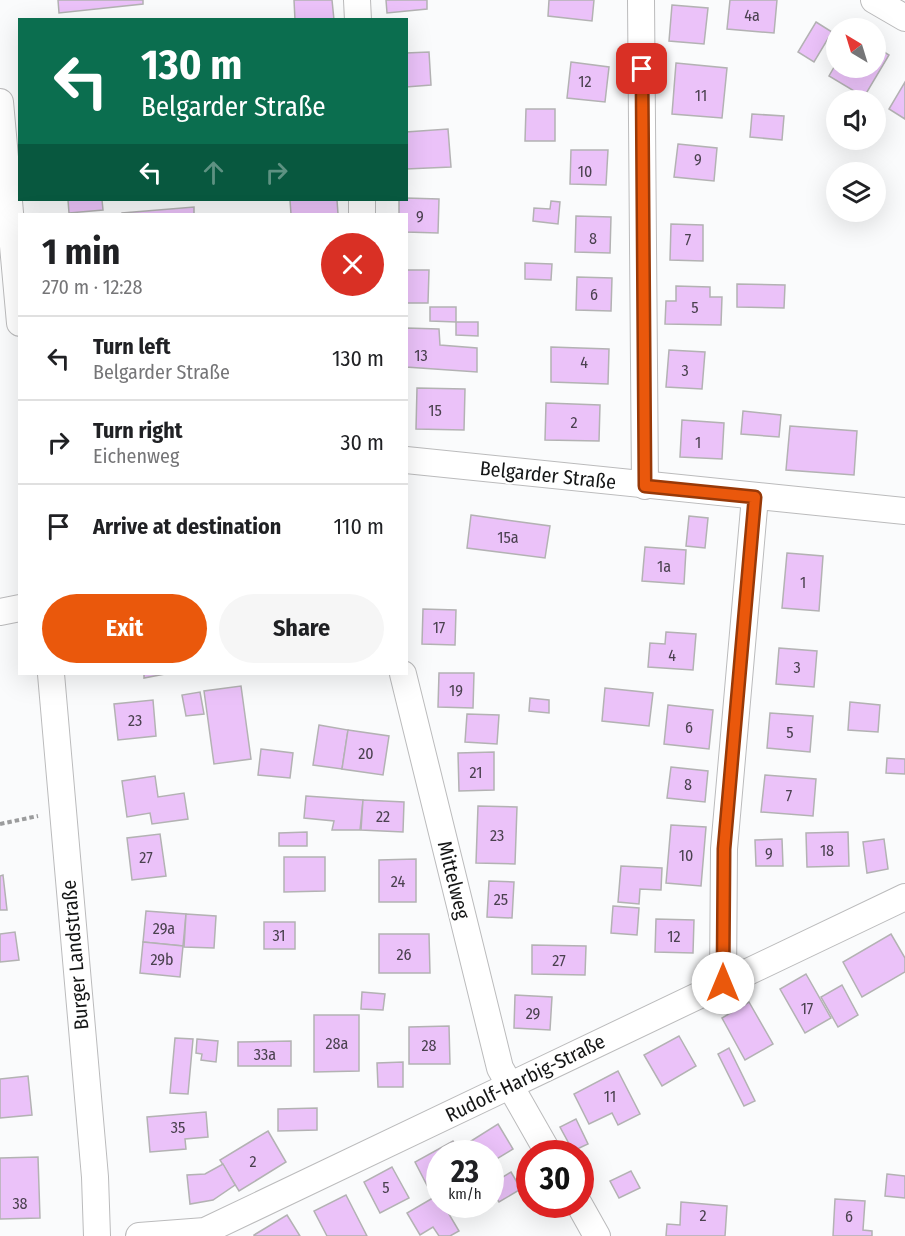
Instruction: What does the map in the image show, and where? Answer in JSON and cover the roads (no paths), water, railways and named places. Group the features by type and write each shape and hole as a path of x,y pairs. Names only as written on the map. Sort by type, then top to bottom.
{"street":[{"path":"357,0 357,18"},
{"path":"641,0 645,486"},
{"path":"874,0 905,18"},
{"path":"0,102 18,301"},
{"name":"Belgarder Straße","path":"408,460 905,511"},
{"path":"723,983 724,849 755,497"},
{"path":"0,612 18,608"},
{"name":"Burger Landstraße","path":"51,675 95,1177 97,1236"},
{"name":"Mittelweg","path":"403,675 500,1068 541,1140"},
{"name":"Rudolf-Harbig-Straße","path":"139,1236 206,1231 905,897"},
{"path":"587,1218 597,1236"}]}
